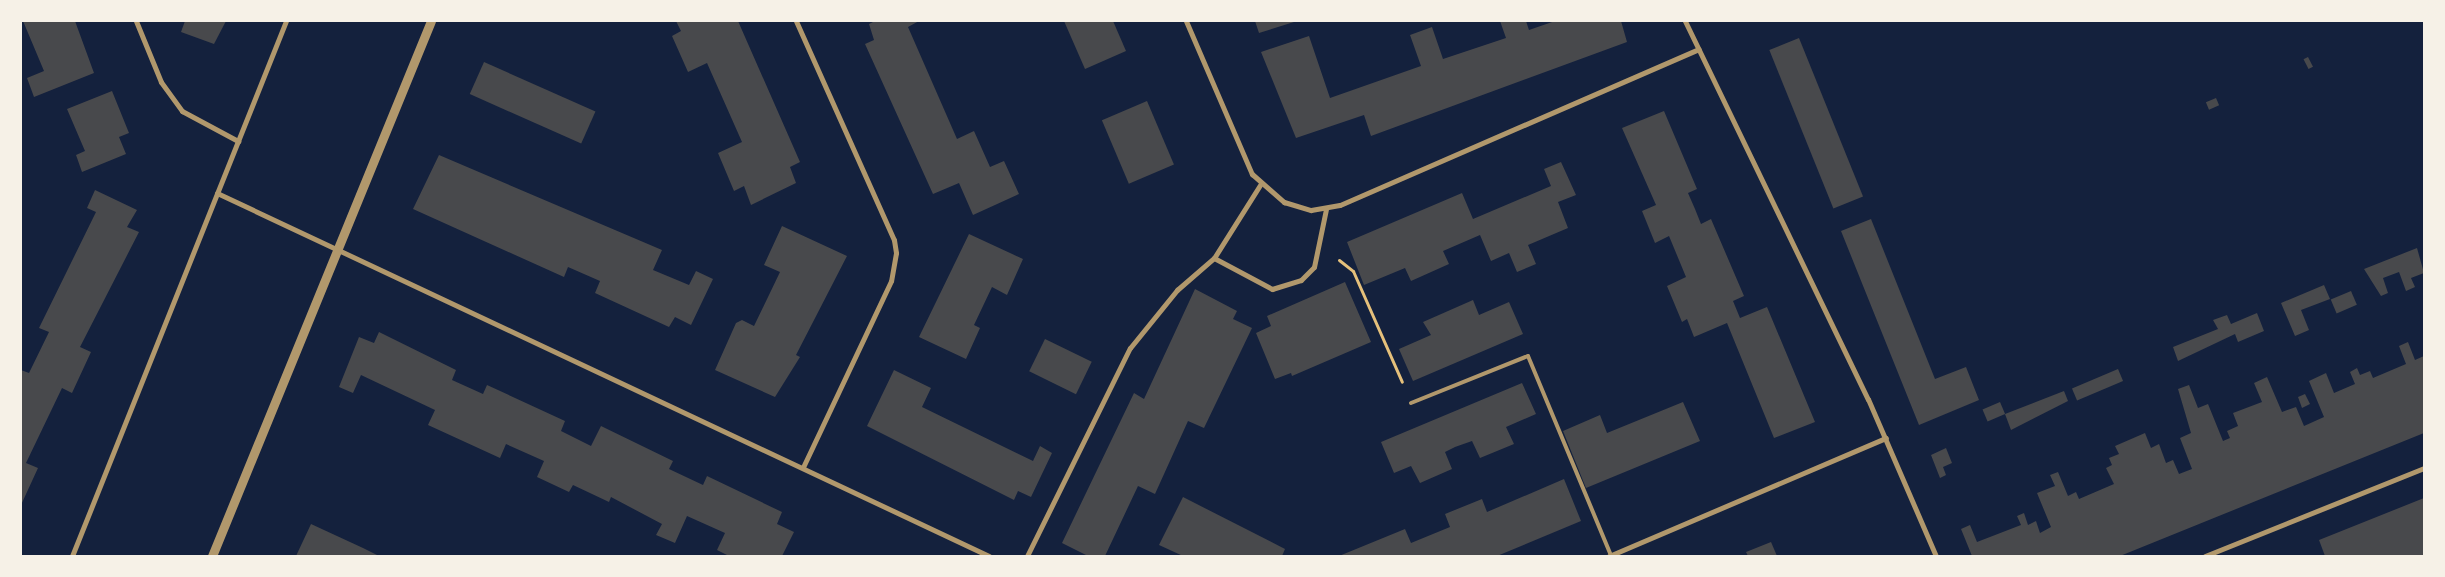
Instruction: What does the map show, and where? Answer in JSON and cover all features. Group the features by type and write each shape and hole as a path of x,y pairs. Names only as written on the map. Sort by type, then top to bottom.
{"street":[{"path":"136,21 161,82 182,111 238,141"},
{"path":"72,556 286,21"},
{"path":"212,556 336,246 430,21"},
{"path":"796,21 894,240 896,253 891,281 803,467"},
{"path":"1186,21 1246,162 1260,185 1299,208 1326,209 1698,49"},
{"path":"1685,21 1886,438 1936,556"},
{"path":"1027,556 1130,348 1176,290 1214,258 1260,185"},
{"path":"217,193 336,246 989,556"},
{"path":"1214,258 1272,289 1308,273 1320,247 1326,209"},
{"path":"1610,555 1886,438"},
{"path":"2205,556 2424,468"}],"lane":[{"path":"1411,403 1528,356 1610,555"}],"path":[{"path":"1320,247 1353,271 1411,403"}],"building":[{"path":"23,21 75,21 94,73 34,97 27,78 44,71"},
{"path":"185,21 226,21 214,44 181,32"},
{"path":"676,21 738,21 800,162 790,167 796,183 751,205 744,186 734,191 718,153 742,142 707,63 688,72 672,36 681,31"},
{"path":"875,21 919,21 908,27 957,139 974,131 990,167 1004,161 1019,194 973,215 959,183 933,194 865,44 874,40 869,24"},
{"path":"1064,21 1113,21 1126,51 1085,69"},
{"path":"1255,21 1294,21 1294,22 1259,33"},
{"path":"1500,21 1526,21 1529,30 1555,21 1621,21 1627,42 1371,136 1364,115 1296,138 1261,52 1309,36 1330,98 1421,66 1410,35 1432,27 1443,59 1506,38"},
{"path":"1799,38 1863,197 1833,209 1769,50"},
{"path":"2308,57 2313,67 2309,69 2304,59"},
{"path":"484,62 595,112 581,144 470,94"},
{"path":"112,91 129,133 119,137 126,154 82,172 76,155 85,151 67,109"},
{"path":"2216,98 2219,105 2209,110 2206,102"},
{"path":"1147,101 1174,165 1129,184 1102,120"},
{"path":"1664,111 1697,189 1688,193 1701,224 1711,219 1744,296 1733,301 1740,318 1767,307 1815,422 1774,438 1727,323 1694,337 1687,319 1682,322 1667,286 1686,277 1669,236 1655,243 1642,211 1656,205 1622,128"},
{"path":"439,155 662,250 653,270 689,285 696,271 713,279 691,325 675,317 669,327 595,293 600,281 568,267 564,277 413,209"},
{"path":"1561,162 1576,195 1558,202 1568,228 1528,245 1536,264 1517,272 1509,253 1491,261 1480,235 1443,251 1449,264 1411,281 1405,268 1364,285 1347,242 1462,193 1473,219 1551,186 1544,169"},
{"path":"95,190 137,210 127,227 139,232 80,347 91,352 72,393 62,388 26,463 38,468 21,505 21,370 29,373 49,332 39,328 96,212 87,208"},
{"path":"1871,219 1935,379 1966,367 1979,400 1919,425 1841,231"},
{"path":"782,226 847,256 796,355 800,357 775,397 715,370 736,323 742,320 754,326 780,272 764,265"},
{"path":"969,234 1023,259 1007,295 992,287 974,325 980,328 966,359 919,337"},
{"path":"2417,248 2424,273 2411,278 2415,287 2406,291 2399,272 2383,278 2388,293 2381,296 2364,269"},
{"path":"1345,282 1371,342 1292,376 1291,373 1275,379 1256,333 1271,326 1267,316"},
{"path":"2324,285 2330,299 2301,310 2309,330 2295,336 2281,303"},
{"path":"1195,289 1237,311 1233,319 1252,328 1204,428 1188,421 1155,494 1138,486 1105,556 1088,556 1062,543 1134,393 1144,399"},
{"path":"2351,291 2357,305 2337,313 2331,300"},
{"path":"1473,300 1479,315 1509,302 1523,334 1413,381 1399,349 1431,335 1423,322"},
{"path":"2257,313 2264,331 2238,342 2235,334 2178,361 2173,347 2218,329 2213,320 2227,315 2231,324"},
{"path":"379,332 456,370 452,380 483,394 487,385 565,421 561,431 591,446 601,426 673,461 669,469 703,485 707,476 782,512 777,524 794,532 782,556 729,556 717,550 725,533 687,516 675,543 656,535 662,524 611,497 609,502 573,485 569,492 537,477 544,461 506,444 500,458 428,425 435,410 361,375 353,393 339,387 359,337 374,343"},
{"path":"1045,339 1092,362 1076,394 1029,371"},
{"path":"2408,342 2415,360 2424,356 2424,433 2120,556 1972,556 1961,529 1970,525 1977,542 2021,525 2017,516 2024,513 2028,525 2036,521 2040,533 2051,527 2037,493 2055,486 2050,475 2058,472 2068,496 2076,492 2079,499 2114,484 2106,468 2112,465 2109,458 2119,454 2115,446 2145,433 2151,448 2159,444 2166,463 2173,460 2179,474 2192,469 2180,438 2191,433 2178,389 2189,385 2198,408 2208,404 2223,441 2230,438 2227,431 2238,426 2233,413 2262,402 2254,383 2267,377 2282,412 2296,407 2304,426 2324,417 2309,381 2326,373 2334,393 2355,384 2350,372 2357,368 2360,375 2370,371 2373,378 2406,364 2399,346"},
{"path":"2118,369 2123,381 2077,401 2072,389"},
{"path":"894,370 931,388 922,407 1033,461 1040,446 1052,453 1031,497 1018,491 1014,500 867,426"},
{"path":"1522,383 1536,414 1506,427 1514,444 1480,458 1472,441 1455,447 1445,452 1452,469 1420,483 1411,466 1394,473 1381,442"},
{"path":"2064,391 2068,401 2011,430 2005,414"},
{"path":"2305,394 2310,404 2302,408 2298,397"},
{"path":"1683,402 1700,441 1586,488 1563,431 1600,415 1607,433"},
{"path":"2000,402 2005,414 1988,421 1983,409"},
{"path":"1946,448 1952,463 1943,467 1946,475 1940,478 1931,455"},
{"path":"1564,479 1581,521 1497,556 1339,556 1405,529 1411,543 1450,527 1445,514 1482,499 1487,512"},
{"path":"1183,497 1285,549 1282,556 1183,556 1159,545"},
{"path":"2424,498 2424,556 2325,556 2319,540"},
{"path":"311,524 363,548 379,556 296,556"},
{"path":"1771,542 1777,556 1748,556 1746,552"}]}
